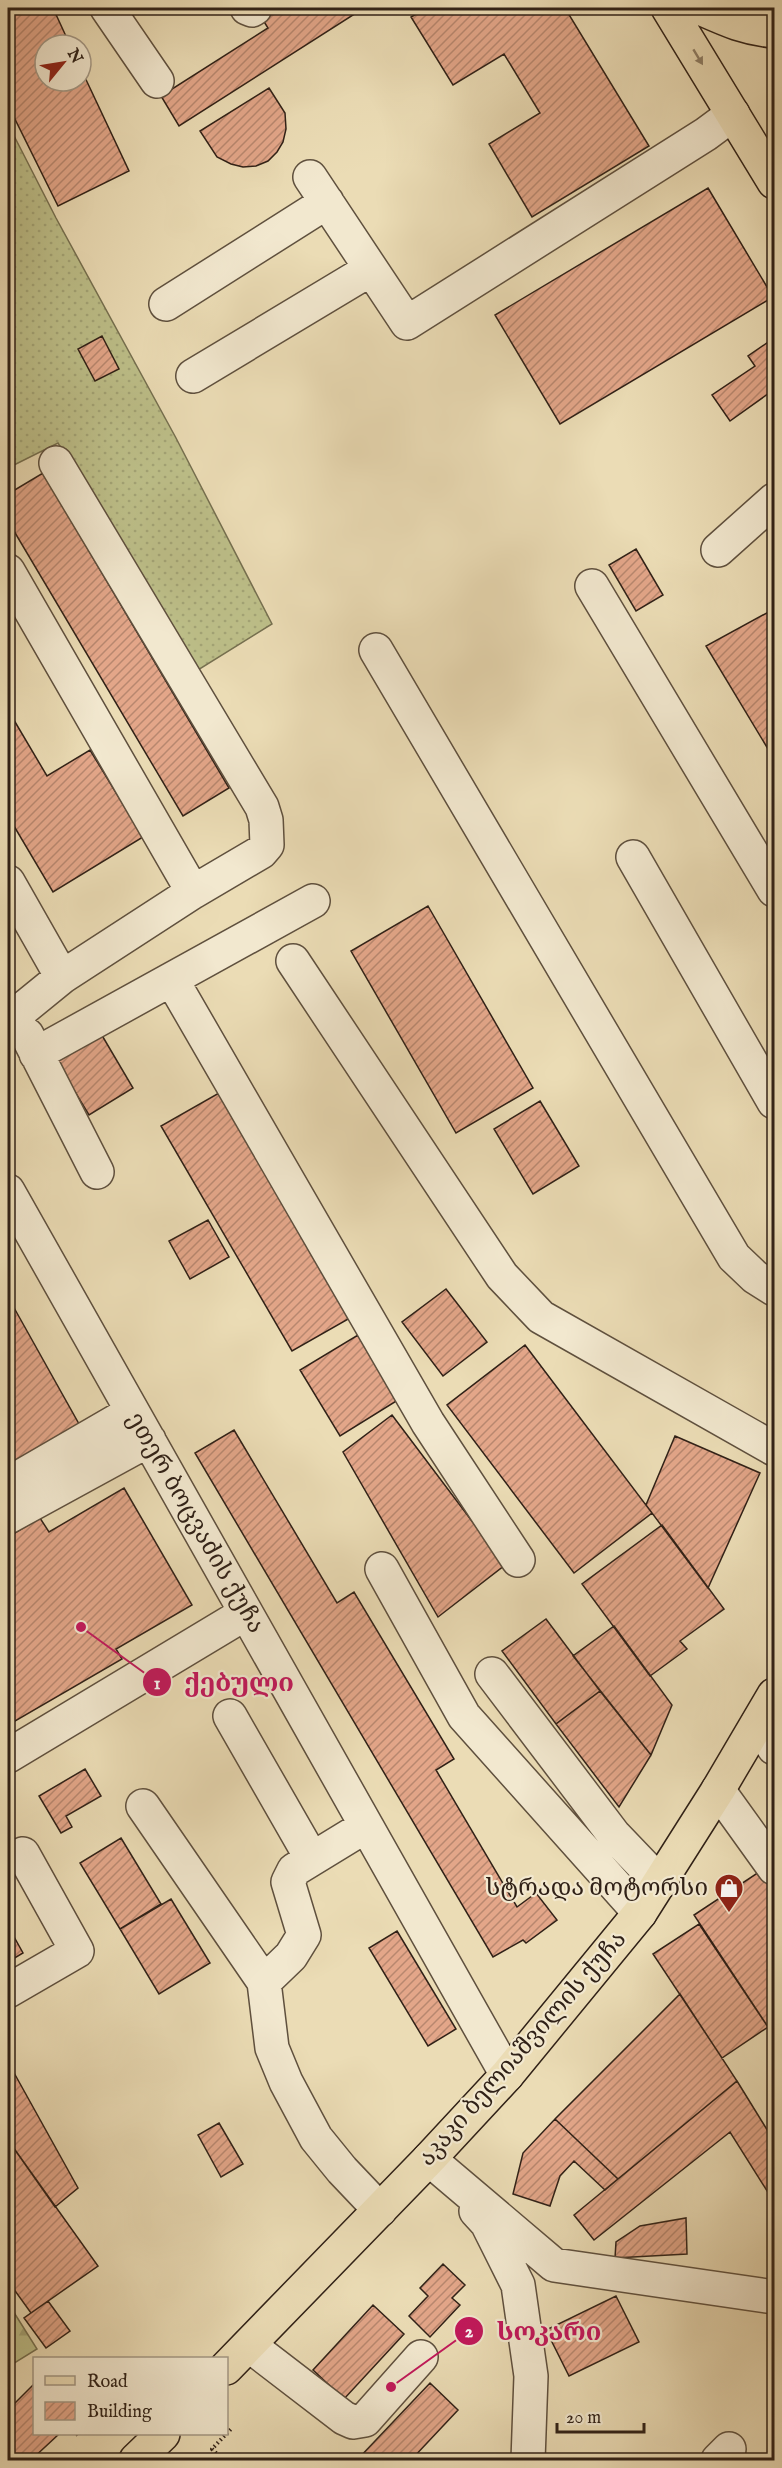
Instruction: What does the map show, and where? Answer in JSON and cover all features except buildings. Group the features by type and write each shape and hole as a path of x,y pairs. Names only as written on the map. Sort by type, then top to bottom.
{"main road":[{"path":"668,8 774,182"},
{"path":"702,8 729,22 767,27"},
{"name":"აკაკი ბელიაშვილის ქუჩა","path":"228,2366 429,2159 507,2075 640,1913 718,1790 766,1736 774,1695"},
{"path":"136,2460 161,2435"}],"street":[{"path":"107,8 157,81"},
{"path":"247,8 252,10 255,8"},
{"path":"166,304 319,190 407,323 706,134 733,114"},
{"path":"193,376 371,269"},
{"path":"56,463 262,807 268,833 267,845 261,852 193,892 10,1012 36,1054 97,1172"},
{"path":"718,550 774,500"},
{"path":"8,571 193,892"},
{"path":"592,586 774,890"},
{"path":"376,650 734,1257 755,1277 774,1289"},
{"path":"633,857 774,1102"},
{"path":"8,882 62,977"},
{"path":"36,1054 313,901"},
{"path":"293,961 502,1276 540,1317 774,1449"},
{"path":"172,980 428,1423 518,1560"},
{"name":"ეთერ ბოცვაძის ქუჩა","path":"8,1191 507,2075"},
{"path":"8,1484 132,1412"},
{"path":"8,1517 149,1440"},
{"path":"381,1569 464,1716 640,1913"},
{"path":"8,1756 246,1613"},
{"path":"492,1674 614,1835 660,1883"},
{"path":"230,1716 312,1858"},
{"path":"718,1790 774,1868"},
{"path":"142,1806 264,1982 272,2048 286,2082 316,2138 342,2170 380,2210"},
{"path":"264,1982 291,1956 304,1935 288,1882 294,1870 366,1826"},
{"path":"8,1991 77,1952 23,1854"},
{"path":"429,2159 554,2265 774,2297"},
{"path":"429,2159 487,2223 518,2285 531,2376 528,2460"},
{"path":"249,2345 344,2418 353,2422 365,2420 421,2358"}],"path":[{"path":"228,2432 231,2429"},
{"path":"216,2460 219,2456 212,2449 225,2435"}],"green space":[{"path":"8,124 56,218 176,438 272,624 198,670 58,443 8,468"},
{"path":"8,2303 37,2349 8,2367"}],"place":[{"name":"ქებული","path":"81,1627"},
{"name":"სტრადა მოტორსი","path":"729,1914"},
{"name":"სოკარი","path":"391,2387"}]}
